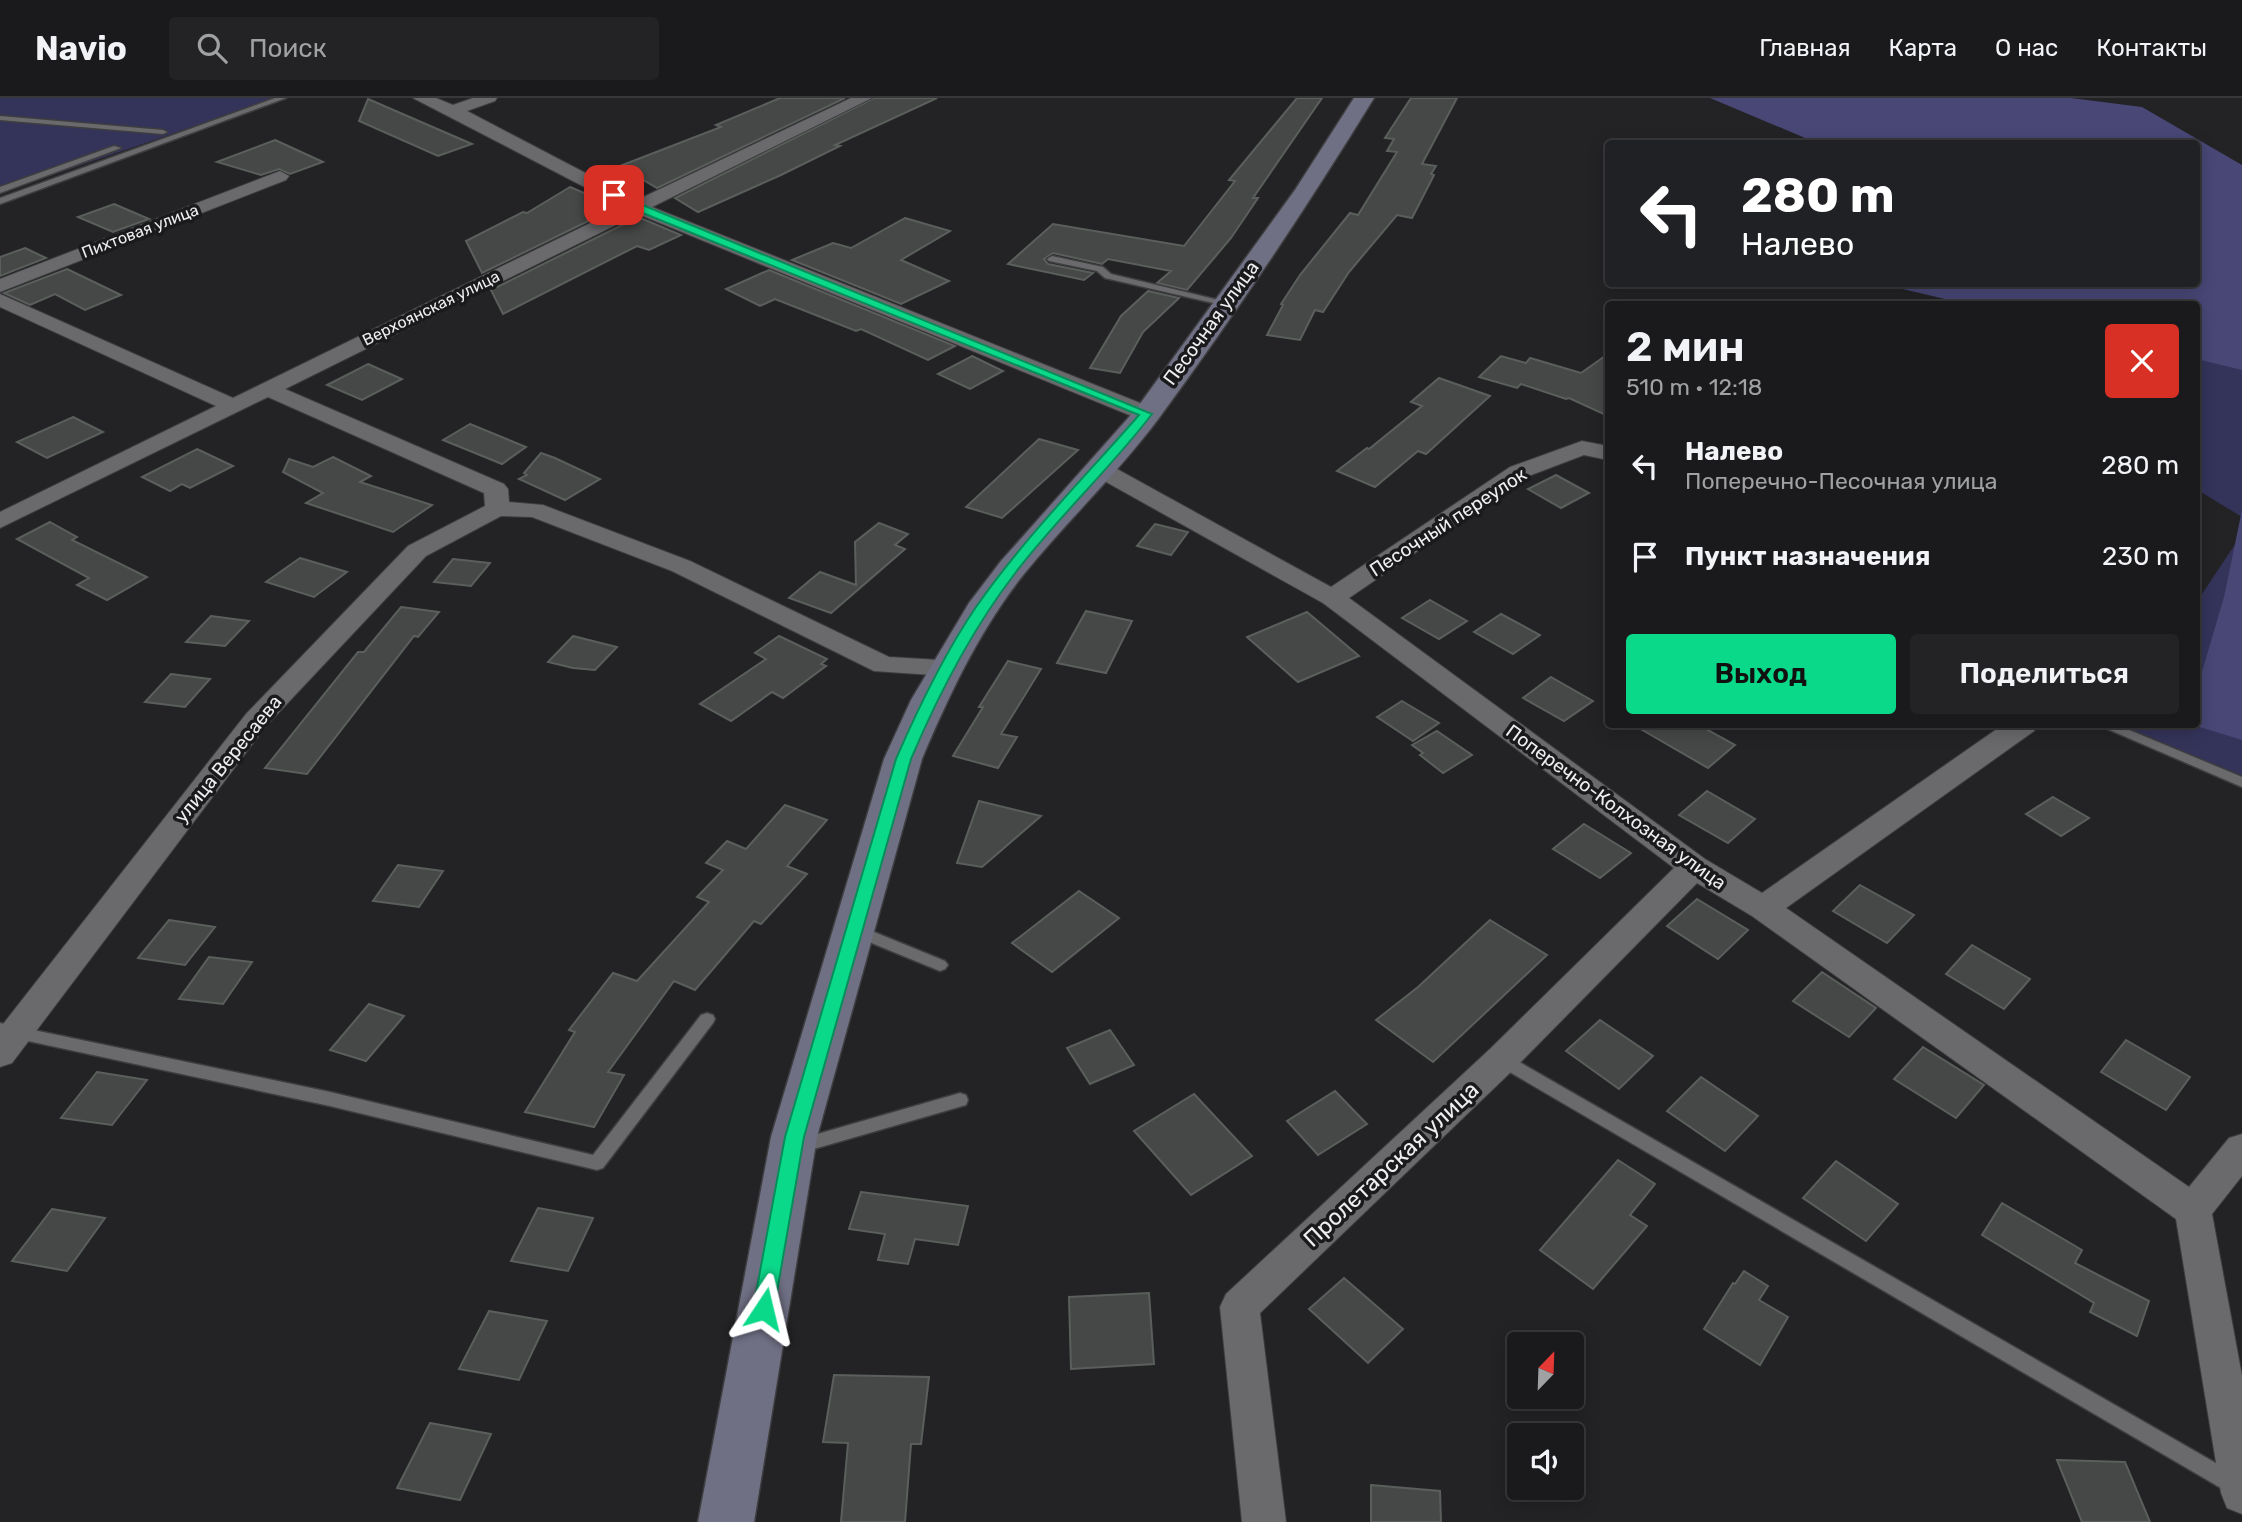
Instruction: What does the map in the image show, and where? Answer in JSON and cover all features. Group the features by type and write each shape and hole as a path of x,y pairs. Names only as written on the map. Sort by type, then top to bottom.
{"main road":[{"name":"Песочная улица","path":"726,1522 792,1149 904,759 947,667 981,610 1012,568 1146,414 1305,192 1364,98"}],"street":[{"path":"421,98 453,110 637,206 1146,414"},
{"path":"453,110 489,98"},
{"name":"Верхоянская улица","path":"0,522 637,206 864,98"},
{"name":"Пихтовая улица","path":"0,286 280,176"},
{"path":"0,300 233,406"},
{"path":"268,388 496,489 497,509 535,510 681,566 884,665 947,667"},
{"name":"Песочный переулок","path":"1332,598 1518,472 1582,448 1605,452"},
{"name":"Поперечно-Колхозная улица","path":"1098,468 1332,598 1694,867 1763,908 2193,1210"},
{"name":"улица Вересаева","path":"5,1038 256,719 417,551 497,509"},
{"path":"1763,908 2018,728"},
{"name":"Пролетарская улица","path":"1264,1522 1240,1307 1502,1059 1694,867"},
{"path":"2241,1491 2193,1210 2242,1149"}],"lane":[{"path":"0,190 257,98"},
{"path":"0,201 282,98"},
{"path":"0,118 163,132"},
{"path":"1052,259 1100,269 1108,276 1226,303"},
{"path":"2112,728 2242,782"},
{"path":"854,930 940,965"},
{"path":"5,1038 330,1099 597,1163 707,1019"},
{"path":"1502,1059 2241,1491"},
{"path":"792,1149 960,1100"}],"shaded area":[{"path":"0,98 276,98 0,193"},
{"path":"1710,98 2071,98 2142,107 2199,140 1810,140"},
{"path":"2200,141 2242,165 2242,370 2200,360 2200,301 1953,301 1895,287 2200,287"},
{"path":"2242,329 2242,517 2200,491 2200,351"},
{"path":"2242,510 2242,740 2200,727 2200,678 2224,597"},
{"path":"2242,534 2242,778 2120,728 2200,728 2200,597"}],"building":[{"path":"780,98 845,98 657,188 620,166 721,127 716,125"},
{"path":"874,98 937,98 835,145 840,146 781,175 698,212 675,198"},
{"path":"1297,98 1322,98 1253,198 1258,198 1231,238 1187,290 1157,283 1171,271 1108,259 1102,264 1053,253 1044,259 1048,264 1093,273 1084,280 1008,264 1053,224 1184,246 1235,181 1229,180"},
{"path":"1411,98 1457,98 1422,164 1436,166 1412,218 1397,215 1349,272 1323,312 1315,310 1300,340 1267,335 1283,305 1281,304 1300,275 1350,213 1358,215 1397,152 1387,151 1394,139 1385,138"},
{"path":"368,99 472,144 438,156 359,121"},
{"path":"275,140 323,162 290,174 279,169 261,175 217,162"},
{"path":"570,187 617,207 482,273 466,241 523,212 527,213"},
{"path":"114,204 149,219 113,232 78,217"},
{"path":"638,217 681,235 649,250 637,246 503,314 491,290"},
{"path":"905,218 950,231 901,260 949,281 901,304 792,260 833,243 851,248"},
{"path":"25,248 46,258 0,276 0,257"},
{"path":"67,269 121,295 85,310 55,294 30,305 4,293"},
{"path":"769,270 955,346 928,360 861,329 856,331 775,299 760,306 726,289"},
{"path":"1148,291 1179,298 1143,332 1120,373 1090,368 1121,316"},
{"path":"972,356 1003,371 970,389 938,374"},
{"path":"1501,356 1526,363 1530,358 1581,373 1605,356 1605,415 1569,398 1521,384 1517,388 1479,377"},
{"path":"368,364 402,379 362,400 327,385"},
{"path":"1439,378 1490,396 1426,454 1418,451 1375,487 1337,471 1422,406 1411,402"},
{"path":"73,417 103,432 47,458 17,442"},
{"path":"470,424 526,447 502,464 443,440"},
{"path":"1039,439 1078,450 1002,518 966,507"},
{"path":"197,449 233,466 190,488 182,484 170,491 142,477"},
{"path":"541,453 600,479 565,500 519,479 527,475 524,473"},
{"path":"333,457 371,476 360,482 432,505 393,532 306,503 323,493 283,472 289,459 313,467"},
{"path":"1556,475 1589,493 1561,508 1528,489"},
{"path":"50,522 77,537 72,540 147,577 107,600 77,585 89,578 17,539"},
{"path":"879,523 908,534 895,545 905,549 831,613 789,598 820,572 856,585 855,542"},
{"path":"1155,524 1188,532 1171,555 1137,546"},
{"path":"300,558 347,572 314,597 266,582"},
{"path":"453,559 490,563 471,586 434,582"},
{"path":"1430,600 1467,621 1439,639 1402,618"},
{"path":"401,607 439,612 418,637 414,636 307,774 265,768 358,652 364,652"},
{"path":"1086,611 1132,621 1106,673 1057,663"},
{"path":"1307,612 1359,656 1298,682 1247,637"},
{"path":"1501,614 1540,635 1513,654 1474,632"},
{"path":"211,616 249,621 225,646 186,642"},
{"path":"573,636 617,647 595,670 548,662"},
{"path":"779,636 827,659 821,664 826,666 783,698 772,692 731,721 700,704 766,659 755,653"},
{"path":"1008,661 1041,669 1001,734 1017,737 998,768 953,756 983,707 979,707"},
{"path":"171,674 210,679 185,707 145,702"},
{"path":"1551,677 1593,701 1564,721 1523,698"},
{"path":"1402,701 1439,723 1413,741 1377,717"},
{"path":"1639,728 1704,728 1735,745 1708,768"},
{"path":"1437,731 1472,755 1443,773 1412,745"},
{"path":"1707,791 1755,819 1728,843 1679,815"},
{"path":"2053,797 2089,818 2061,836 2026,814"},
{"path":"979,801 1041,816 982,867 957,863"},
{"path":"785,805 827,820 787,866 807,874 761,924 754,921 695,990 674,981 608,1072 624,1075 594,1127 525,1112 575,1032 569,1030 613,973 637,981 709,902 697,897 723,870 706,863 727,841 746,849"},
{"path":"1584,824 1631,853 1600,878 1553,849"},
{"path":"398,865 443,871 419,907 373,901"},
{"path":"1860,885 1914,915 1887,943 1833,911"},
{"path":"1079,891 1119,918 1052,972 1012,943"},
{"path":"1697,899 1748,930 1718,959 1667,926"},
{"path":"169,920 215,927 185,965 138,958"},
{"path":"1490,920 1547,955 1433,1062 1376,1020 1418,987"},
{"path":"1972,945 2030,979 2004,1009 1946,974"},
{"path":"209,957 252,962 223,1004 179,999"},
{"path":"1822,972 1876,1008 1849,1037 1793,1001"},
{"path":"369,1004 404,1016 366,1061 330,1050"},
{"path":"1600,1020 1653,1056 1619,1089 1566,1051"},
{"path":"1110,1030 1134,1065 1090,1084 1067,1048"},
{"path":"2126,1040 2190,1077 2166,1110 2101,1072"},
{"path":"1923,1047 1984,1085 1956,1118 1894,1079"},
{"path":"97,1072 147,1080 112,1125 61,1118"},
{"path":"1701,1077 1758,1116 1725,1151 1667,1111"},
{"path":"1335,1091 1367,1124 1318,1155 1287,1121"},
{"path":"1194,1094 1252,1156 1191,1195 1134,1131"},
{"path":"1618,1160 1655,1184 1630,1215 1647,1226 1593,1289 1540,1250"},
{"path":"1836,1161 1898,1204 1866,1241 1803,1198"},
{"path":"861,1192 968,1206 958,1245 915,1239 908,1264 878,1260 885,1234 849,1229"},
{"path":"2002,1203 2082,1250 2075,1263 2149,1301 2137,1336 2090,1312 2094,1303 1982,1235"},
{"path":"538,1208 593,1218 568,1271 511,1261"},
{"path":"52,1209 105,1218 67,1271 12,1261"},
{"path":"1744,1271 1768,1286 1759,1300 1788,1317 1760,1365 1704,1329 1733,1283 1735,1284"},
{"path":"1344,1278 1403,1329 1368,1363 1309,1309"},
{"path":"1149,1293 1154,1364 1071,1369 1069,1297"},
{"path":"489,1311 547,1321 519,1380 459,1369"},
{"path":"834,1375 929,1377 921,1444 911,1444 905,1522 841,1522 848,1443 823,1442"},
{"path":"430,1423 491,1434 460,1500 397,1488"},
{"path":"2057,1460 2125,1462 2150,1522 2082,1522"},
{"path":"1371,1485 1440,1491 1441,1522 1371,1522"}],"route":[{"path":"614,195 1146,414 1012,568 981,610 929,700 904,759 794,1137 764,1309"}]}
